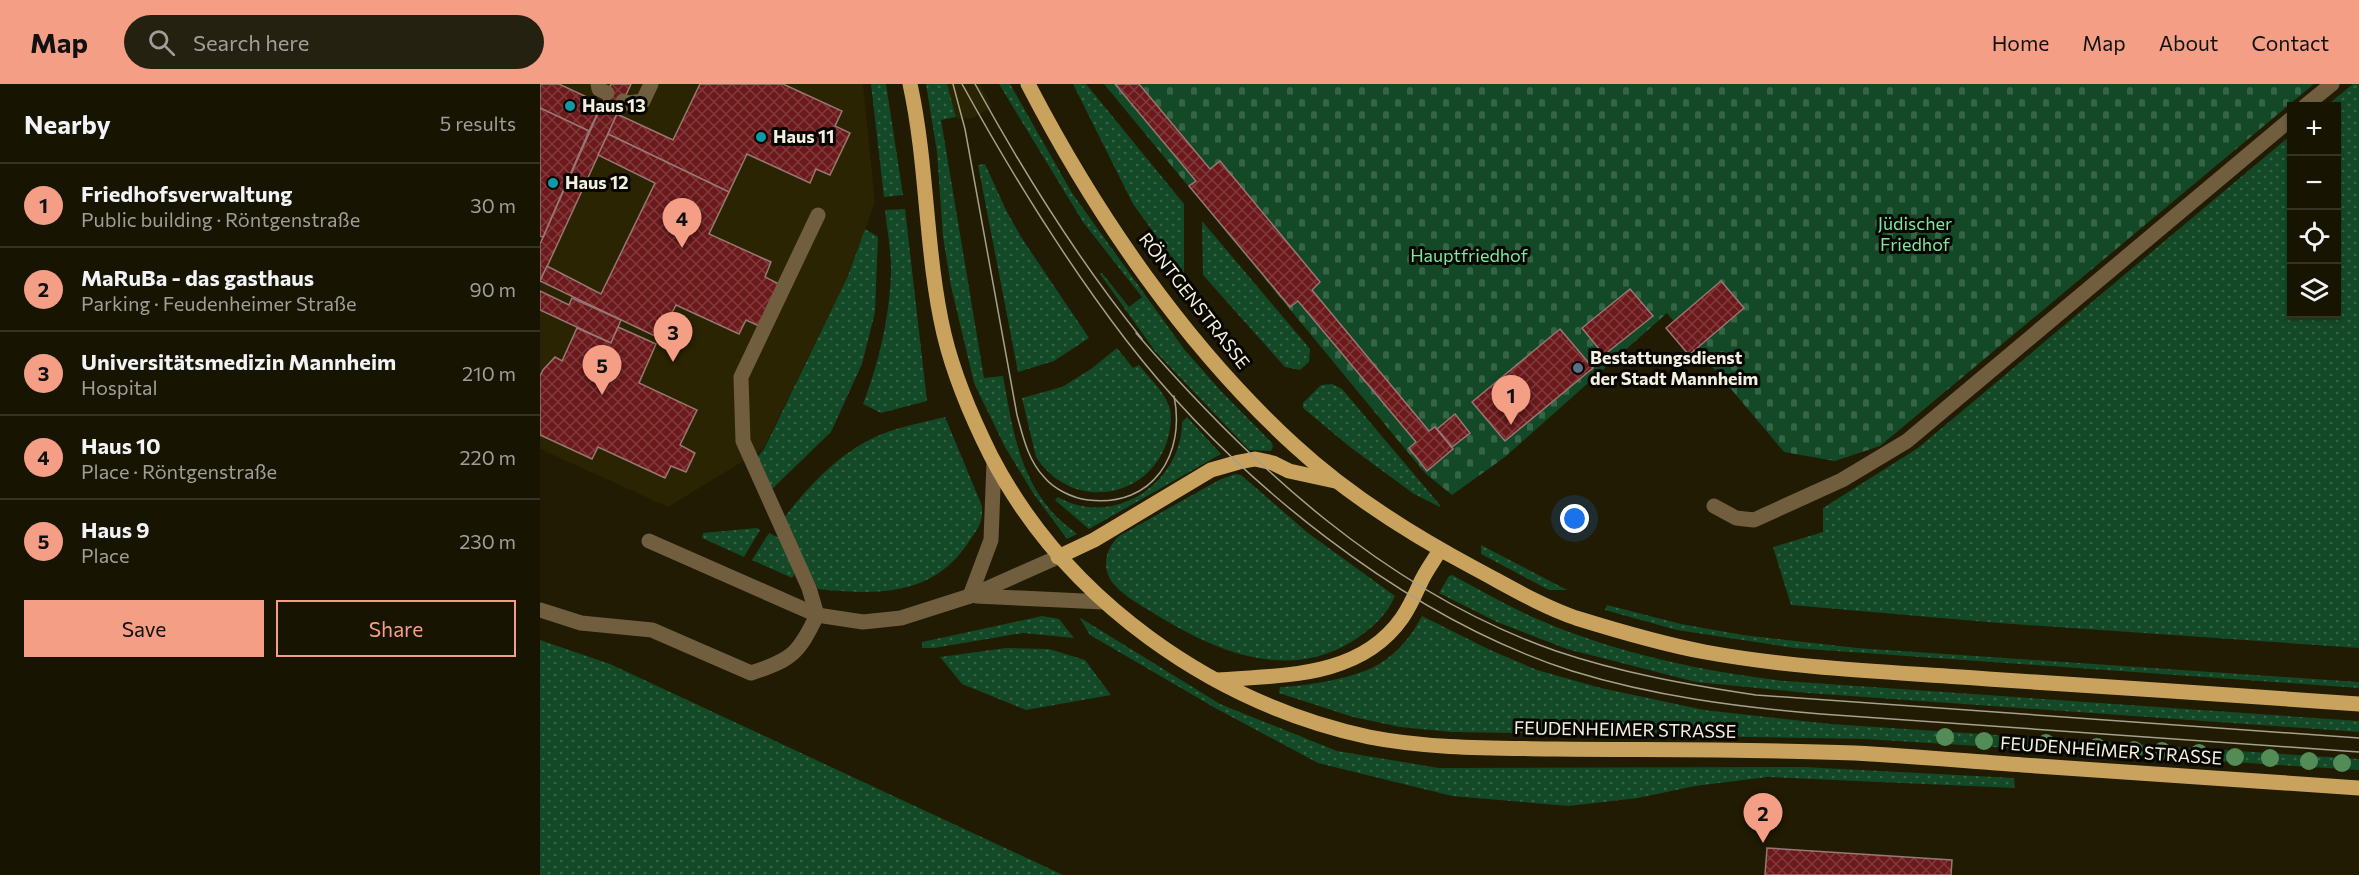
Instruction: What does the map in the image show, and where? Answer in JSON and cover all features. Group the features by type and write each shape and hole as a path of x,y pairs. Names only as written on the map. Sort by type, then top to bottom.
{"main road":[{"path":"910,84 919,125 934,282 944,334 968,404 994,462"},
{"name":"RÖNTGENSTRASSE","path":"1028,84 1057,138 1117,234 1185,328 1220,370 1295,446 1338,482 1440,550 1560,612 1640,636 1706,652 1768,660 1870,671 2359,704"},
{"path":"1058,556 1094,540 1211,470 1239,462 1255,459 1274,463 1289,471 1338,482"},
{"name":"FEUDENHEIMER STRASSE","path":"994,462 1036,527 1058,556 1104,602 1152,640 1215,680 1291,715 1371,737 1459,748 1855,753 2359,788"},
{"path":"1215,680 1309,673 1336,666 1362,655 1385,638 1401,620 1440,550"}],"street":[{"path":"623,101 628,103 643,101 651,84"},
{"path":"2310,102 2332,84"},
{"path":"1714,506 1736,518 1754,520 1842,480 1907,441 2287,122"},
{"path":"540,610 580,623 652,630 751,673 781,663 804,643 817,615 809,588 743,441 741,377 818,215"},
{"path":"970,596 991,540 994,462"},
{"path":"649,541 817,615 863,622 901,618 970,596 1058,556"},
{"path":"970,596 1104,602"}],"shaded area":[{"path":"540,84 863,84 875,202 848,276 763,449 668,507 540,449"},
{"path":"947,84 980,84 992,107 973,118 957,119"}],"green space":[{"path":"871,84 886,84 903,195 884,197"},
{"path":"926,84 947,84 956,117 941,120 984,378 1003,376 1018,448 1024,465 1041,498 1056,516 1077,534 1067,539 1033,493 1005,447 974,383 951,286 943,237 937,152"},
{"path":"999,84 1010,84 1072,193 1184,349 1272,443 1271,451 1249,450 1155,351 1100,274 1102,273 1129,307 1142,297 1083,222"},
{"path":"1073,84 1086,84 1184,204 1184,274 1133,204"},
{"path":"1104,84 2314,84 2292,102 2287,102 2287,107 1880,446 1835,461 1784,452 1667,313 1505,457 1452,495 1425,473"},
{"path":"2353,84 2359,84 2359,648 1999,623 1791,605 1773,547 1823,532 1823,508 1918,448 2287,138 2287,318 2341,318 2341,102 2331,102"},
{"path":"985,164 1021,237 1089,338 1054,361 1018,372 978,165"},
{"path":"905,209 927,401 881,413 863,404 879,355 890,287 891,262 885,210"},
{"path":"1202,221 1310,349 1309,362 1300,370 1285,367 1203,275"},
{"path":"865,229 878,237 875,312 862,364 831,432 771,490 756,459 764,449 848,276"},
{"path":"1117,348 1133,368 1139,365 1167,400 1171,419 1169,433 1157,462 1142,477 1125,487 1106,492 1087,491 1068,485 1051,474 1036,457 1022,398 1062,387 1091,369"},
{"path":"1332,384 1342,389 1440,507 1414,494 1350,447 1303,408 1303,403 1321,385"},
{"path":"945,417 982,506 981,522 968,543 954,561 938,574 920,583 881,591 818,589 784,518 828,469 853,449 890,431"},
{"path":"1187,417 1221,454 1089,529 1055,500 1058,497 1079,505 1101,507 1121,503 1141,494 1157,481 1170,464 1179,444 1182,422"},
{"path":"1235,474 1241,475 1308,533 1395,596 1384,615 1374,625 1356,639 1331,652 1305,659 1279,660 1254,657 1228,650 1178,628 1136,603 1113,583 1107,571 1106,560 1109,549 1119,536 1219,480"},
{"path":"757,528 760,530 744,557 702,538 703,533"},
{"path":"769,533 779,538 796,572 792,578 752,560"},
{"path":"1481,545 1567,590 1549,590 1481,554"},
{"path":"1452,575 1519,611 1571,633 1661,660 1723,672 1785,681 2359,721 2359,732 1808,693 1696,682 1567,649 1497,622 1439,593 1449,576"},
{"path":"1607,605 1681,624 1743,635 1857,648 2359,682 2359,688 1794,648 1677,630 1605,610"},
{"path":"1042,616 1059,619 1074,638 1023,633 922,648 922,642"},
{"path":"1422,616 1488,649 1537,670 1601,688 1704,710 1831,724 2359,759 2359,770 1865,739 1452,732 1400,727 1353,717 1279,693 1280,687 1331,680 1370,669 1392,655 1404,643"},
{"path":"1079,617 1220,704 1337,751 1439,768 1804,767 2014,778 2015,788 1768,777 1695,786 1638,798 1569,806 1452,796 1318,763 1217,709 1090,635"},
{"path":"540,640 610,664 1063,875 540,875"},
{"path":"1006,648 1049,649 1085,660 1111,695 1026,710 962,684 940,657"}],"building":[{"name":"Haus 13","path":"540,84 559,84 602,104 589,131 540,108"},
{"path":"611,84 631,84 540,282 540,244"},
{"name":"Haus 11","path":"700,84 783,84 842,111 835,126 850,133 830,175 816,169 810,183 747,154 729,192 608,134 617,114 673,140"},
{"path":"1115,84 1139,84 1210,169 1220,161 1320,282 1312,290 1429,431 1435,427 1453,449 1427,471 1409,448 1416,442 1298,301 1290,307 1189,186 1196,181"},
{"name":"Haus 12","path":"540,108 589,131 543,237 540,236"},
{"path":"608,134 729,192 709,234 771,262 765,277 779,284 759,326 746,320 739,334 676,305 659,338 540,281 547,266 601,294 655,183 598,155"},
{"path":"1721,281 1744,308 1689,355 1666,328"},
{"path":"1630,289 1653,316 1604,355 1582,328"},
{"path":"540,291 569,305 572,298 621,320 611,343 540,310"},
{"path":"618,327 656,344 639,383 697,410 680,445 695,453 686,472 671,466 665,478 598,447 592,459 540,435 540,376 543,370 555,357 562,361 577,328 611,343"},
{"path":"1560,329 1593,368 1505,441 1472,402"},
{"path":"1455,414 1470,433 1452,447 1437,429"},
{"path":"1767,848 1952,860 1951,875 1765,875"}],"tram line":[{"path":"953,84 965,129 1017,415 1027,448 1038,470 1058,489 1082,499 1111,500 1131,495 1147,486 1160,473 1169,457 1175,438 1174,396"},
{"path":"962,84 1039,215 1103,309 1169,392 1217,443 1270,492 1326,537 1385,579 1446,616 1509,647 1603,680 1664,694 1758,708 2359,752"},
{"path":"975,84 1053,215 1118,309 1142,339"},
{"path":"1136,333 1226,430 1275,477 1326,520 1379,560 1435,595 1494,626 1556,651 1655,678 1756,695 2359,738"}],"place":[{"name":"Haus 13","path":"570,106"},
{"name":"Haus 11","path":"761,137"},
{"name":"Haus 12","path":"553,183"},
{"name":"Haus 10","path":"682,248"},
{"name":"Universitätsmedizin Mannheim","path":"673,362"},
{"name":"Bestattungsdienst der Stadt Mannheim","path":"1578,368"},
{"name":"Haus 9","path":"602,395"},
{"name":"Friedhofsverwaltung","path":"1511,425"},
{"name":"MaRuBa - das gasthaus","path":"1763,843"}],"park label":[{"name":"Jüdischer Friedhof","path":"1915,234"},
{"name":"Hauptfriedhof","path":"1469,256"}]}
